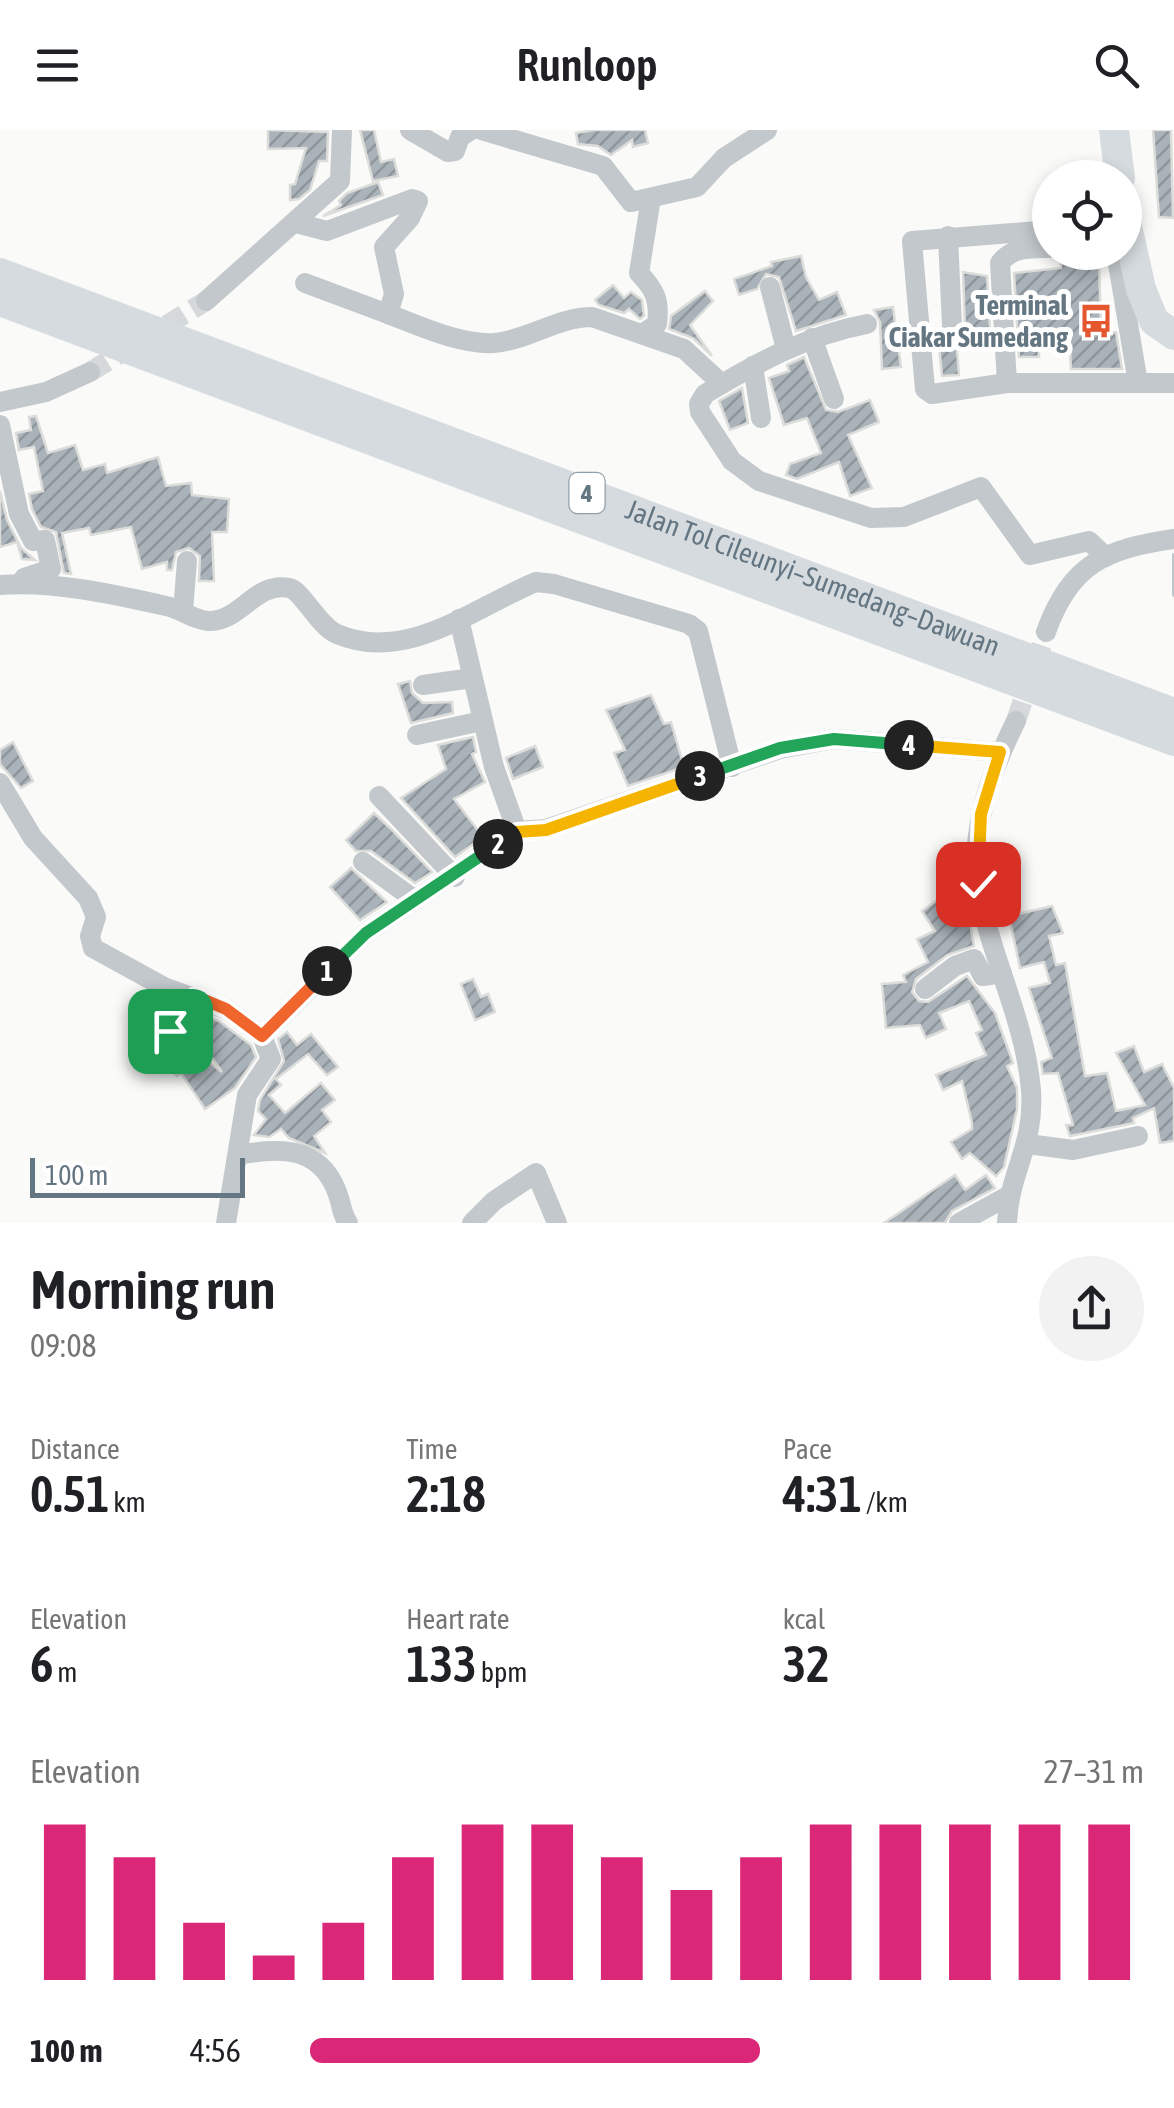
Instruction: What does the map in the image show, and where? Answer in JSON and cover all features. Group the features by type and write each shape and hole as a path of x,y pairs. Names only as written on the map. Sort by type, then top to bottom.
{"highway":[{"path":"1114,130 1118,160"},
{"path":"1137,270 1154,321 1174,335"},
{"name":"Jalan Tol Cileunyi–Sumedang–Dawuan","path":"0,274 1174,713"},
{"name":"Jalan Tol Cileunyi–Sumedang–Dawuan","path":"0,302 1174,740"}],"street":[{"path":"206,302 340,181 342,130"},
{"path":"410,130 448,152 454,151 460,136 471,130"},
{"path":"481,130 603,166 631,202 697,187 724,158 767,130"},
{"path":"296,223 327,231 360,215 412,198 418,201 410,218 384,247 394,294 388,314"},
{"path":"645,332 657,324 659,306 651,286 639,273 650,198"},
{"path":"1032,231 916,238 910,244 923,385 932,394 1007,383 1174,383"},
{"path":"948,236 952,326"},
{"path":"1007,383 1000,263 1004,256 1032,248"},
{"path":"1128,270 1138,383"},
{"path":"305,282 388,314 492,343 576,317 645,332 684,348 722,384"},
{"path":"770,287 786,349"},
{"path":"866,324 786,349 705,394 699,404 700,412 732,461 759,481 871,518 904,517 981,486 1030,555 1089,541 1106,557"},
{"path":"812,338 834,399"},
{"path":"753,366 761,418"},
{"path":"0,402 46,392 90,372"},
{"path":"0,425 19,514 33,541 45,540 51,569 8,585"},
{"path":"1046,632 1069,582 1106,557 1174,539"},
{"path":"183,611 187,560"},
{"path":"8,585 88,591 212,621 230,616 260,591 286,586 296,589 328,630 354,639 399,642 429,635 536,582 689,624 702,639 732,766"},
{"path":"459,619 482,721 517,832"},
{"path":"423,684 472,678"},
{"path":"417,735 482,721"},
{"path":"1006,1223 1008,1196 1028,1144 1031,1088 1020,1026 1002,973 977,867 981,814 1000,752 1016,722"},
{"path":"262,1036 366,933 517,832 546,830 780,748 834,739 1000,752"},
{"path":"3,793 34,838 88,898 96,918 90,936 93,948 166,988 226,1009 262,1036 271,1059 247,1096 226,1223"},
{"path":"379,796 454,877"},
{"path":"363,862 416,900"},
{"path":"925,988 955,966 974,959 982,976 1002,973"},
{"path":"170,1031 195,996"},
{"path":"1028,1144 1073,1150 1138,1136"},
{"path":"240,1155 281,1147 298,1152 320,1167 348,1223"},
{"path":"472,1223 494,1201 536,1173 557,1223"},
{"path":"960,1223 1008,1196"}],"building":[{"path":"268,130 328,132 327,161 319,161 310,190 299,199 290,200 290,185 295,184 306,148 268,149"},
{"path":"360,130 374,130 381,162 394,159 398,176 373,181"},
{"path":"645,130 648,143 633,147 632,140 611,155 598,146 578,144 576,133"},
{"path":"1153,130 1171,130 1173,218 1159,217"},
{"path":"378,182 383,195 323,216 341,205 339,201 347,193"},
{"path":"801,256 806,277 819,300 837,292 846,315 796,331 779,277 766,274 757,289 739,295 734,279 772,266 771,262"},
{"path":"1099,270 1101,333 1116,332 1122,369 1071,369 1069,331 1039,332 1039,357 1019,357 1014,273"},
{"path":"963,272 987,276 990,330 965,329"},
{"path":"613,285 624,298 631,292 642,300 644,316 640,319 629,309 624,313 599,305 595,300"},
{"path":"705,291 713,301 690,325 712,356 693,338 669,329 671,316"},
{"path":"893,307 901,367 882,369 880,322 874,310"},
{"path":"938,335 956,339 959,375 942,376"},
{"path":"804,357 826,410 838,412 870,400 879,422 848,435 872,488 850,496 839,462 797,479 786,475 790,464 821,453 807,418 784,425 769,378 789,371 787,365"},
{"path":"742,388 748,423 730,430 719,401"},
{"path":"36,416 48,453 75,445 83,470 105,464 107,473 158,457 166,486 191,483 192,495 229,499 227,532 212,532 214,581 199,581 200,556 189,548 176,552 172,570 167,570 167,562 142,569 131,527 91,535 89,528 62,533 71,574 64,573 56,532 41,527 32,509 29,494 43,491 34,447 19,450 16,433 31,430 29,417"},
{"path":"0,491 7,520 21,548 35,560 22,559 17,542 0,547"},
{"path":"410,681 412,693 423,703 452,702 453,713 411,723 398,684"},
{"path":"651,695 664,724 671,722 684,767 628,786 614,753 625,750 606,710"},
{"path":"473,737 476,752 472,754 485,782 454,799 483,837 455,857 401,798 446,769 438,745"},
{"path":"13,742 33,781 21,788 0,764 0,750"},
{"path":"535,746 543,767 513,779 506,758"},
{"path":"374,813 432,872 415,883 371,851 356,851 346,840"},
{"path":"351,868 387,902 360,920 330,887"},
{"path":"948,892 970,923 974,946 947,955 916,979 912,992 919,1001 928,1002 967,976 995,1013 1013,1063 1007,1066 1017,1088 1017,1109 1004,1167 996,1176 970,1153 962,1159 951,1142 972,1129 972,1123 962,1081 943,1090 936,1075 986,1055 976,1033 982,1030 969,1001 939,1013 946,1029 926,1038 920,1025 886,1028 882,984 906,982 903,975 928,962 917,939 935,931 922,911"},
{"path":"1052,906 1063,933 1049,936 1056,965 1065,963 1085,1076 1107,1073 1116,1111 1145,1105 1116,1053 1134,1046 1144,1072 1162,1064 1174,1088 1174,1141 1160,1143 1154,1108 1133,1118 1134,1123 1070,1136 1066,1125 1073,1125 1058,1073 1043,1074 1041,1062 1052,1058 1029,988 1050,983 1044,962 1020,968 1009,916"},
{"path":"473,979 481,997 488,994 495,1012 475,1020 461,984"},
{"path":"199,1014 219,1021 251,1045 256,1057 235,1088 205,1109 181,1073 177,1076 162,1059 182,1041 222,1072 190,1026"},
{"path":"287,1032 297,1045 311,1034 338,1067 327,1075 308,1054 276,1079 281,1085 269,1095 285,1113 321,1083 335,1100 322,1110 331,1122 314,1136 325,1153 289,1138 281,1129 269,1137 254,1135 266,1119 258,1111 260,1100 284,1061 278,1039"},
{"path":"955,1175 965,1190 986,1175 995,1188 952,1211 945,1223 884,1223"}],"waterway":[{"path":"1174,555 1174,595"}],"tunnel":[{"path":"90,372 206,301"},
{"path":"1016,721 1046,632"}],"place":[{"name":"Terminal Ciakar Sumedang","path":"1096,321"}],"route":[{"path":"170,1031 195,996 226,1009 262,1036 366,933 517,832 546,830 780,748 834,739 1000,752 981,814 978,884"}]}
